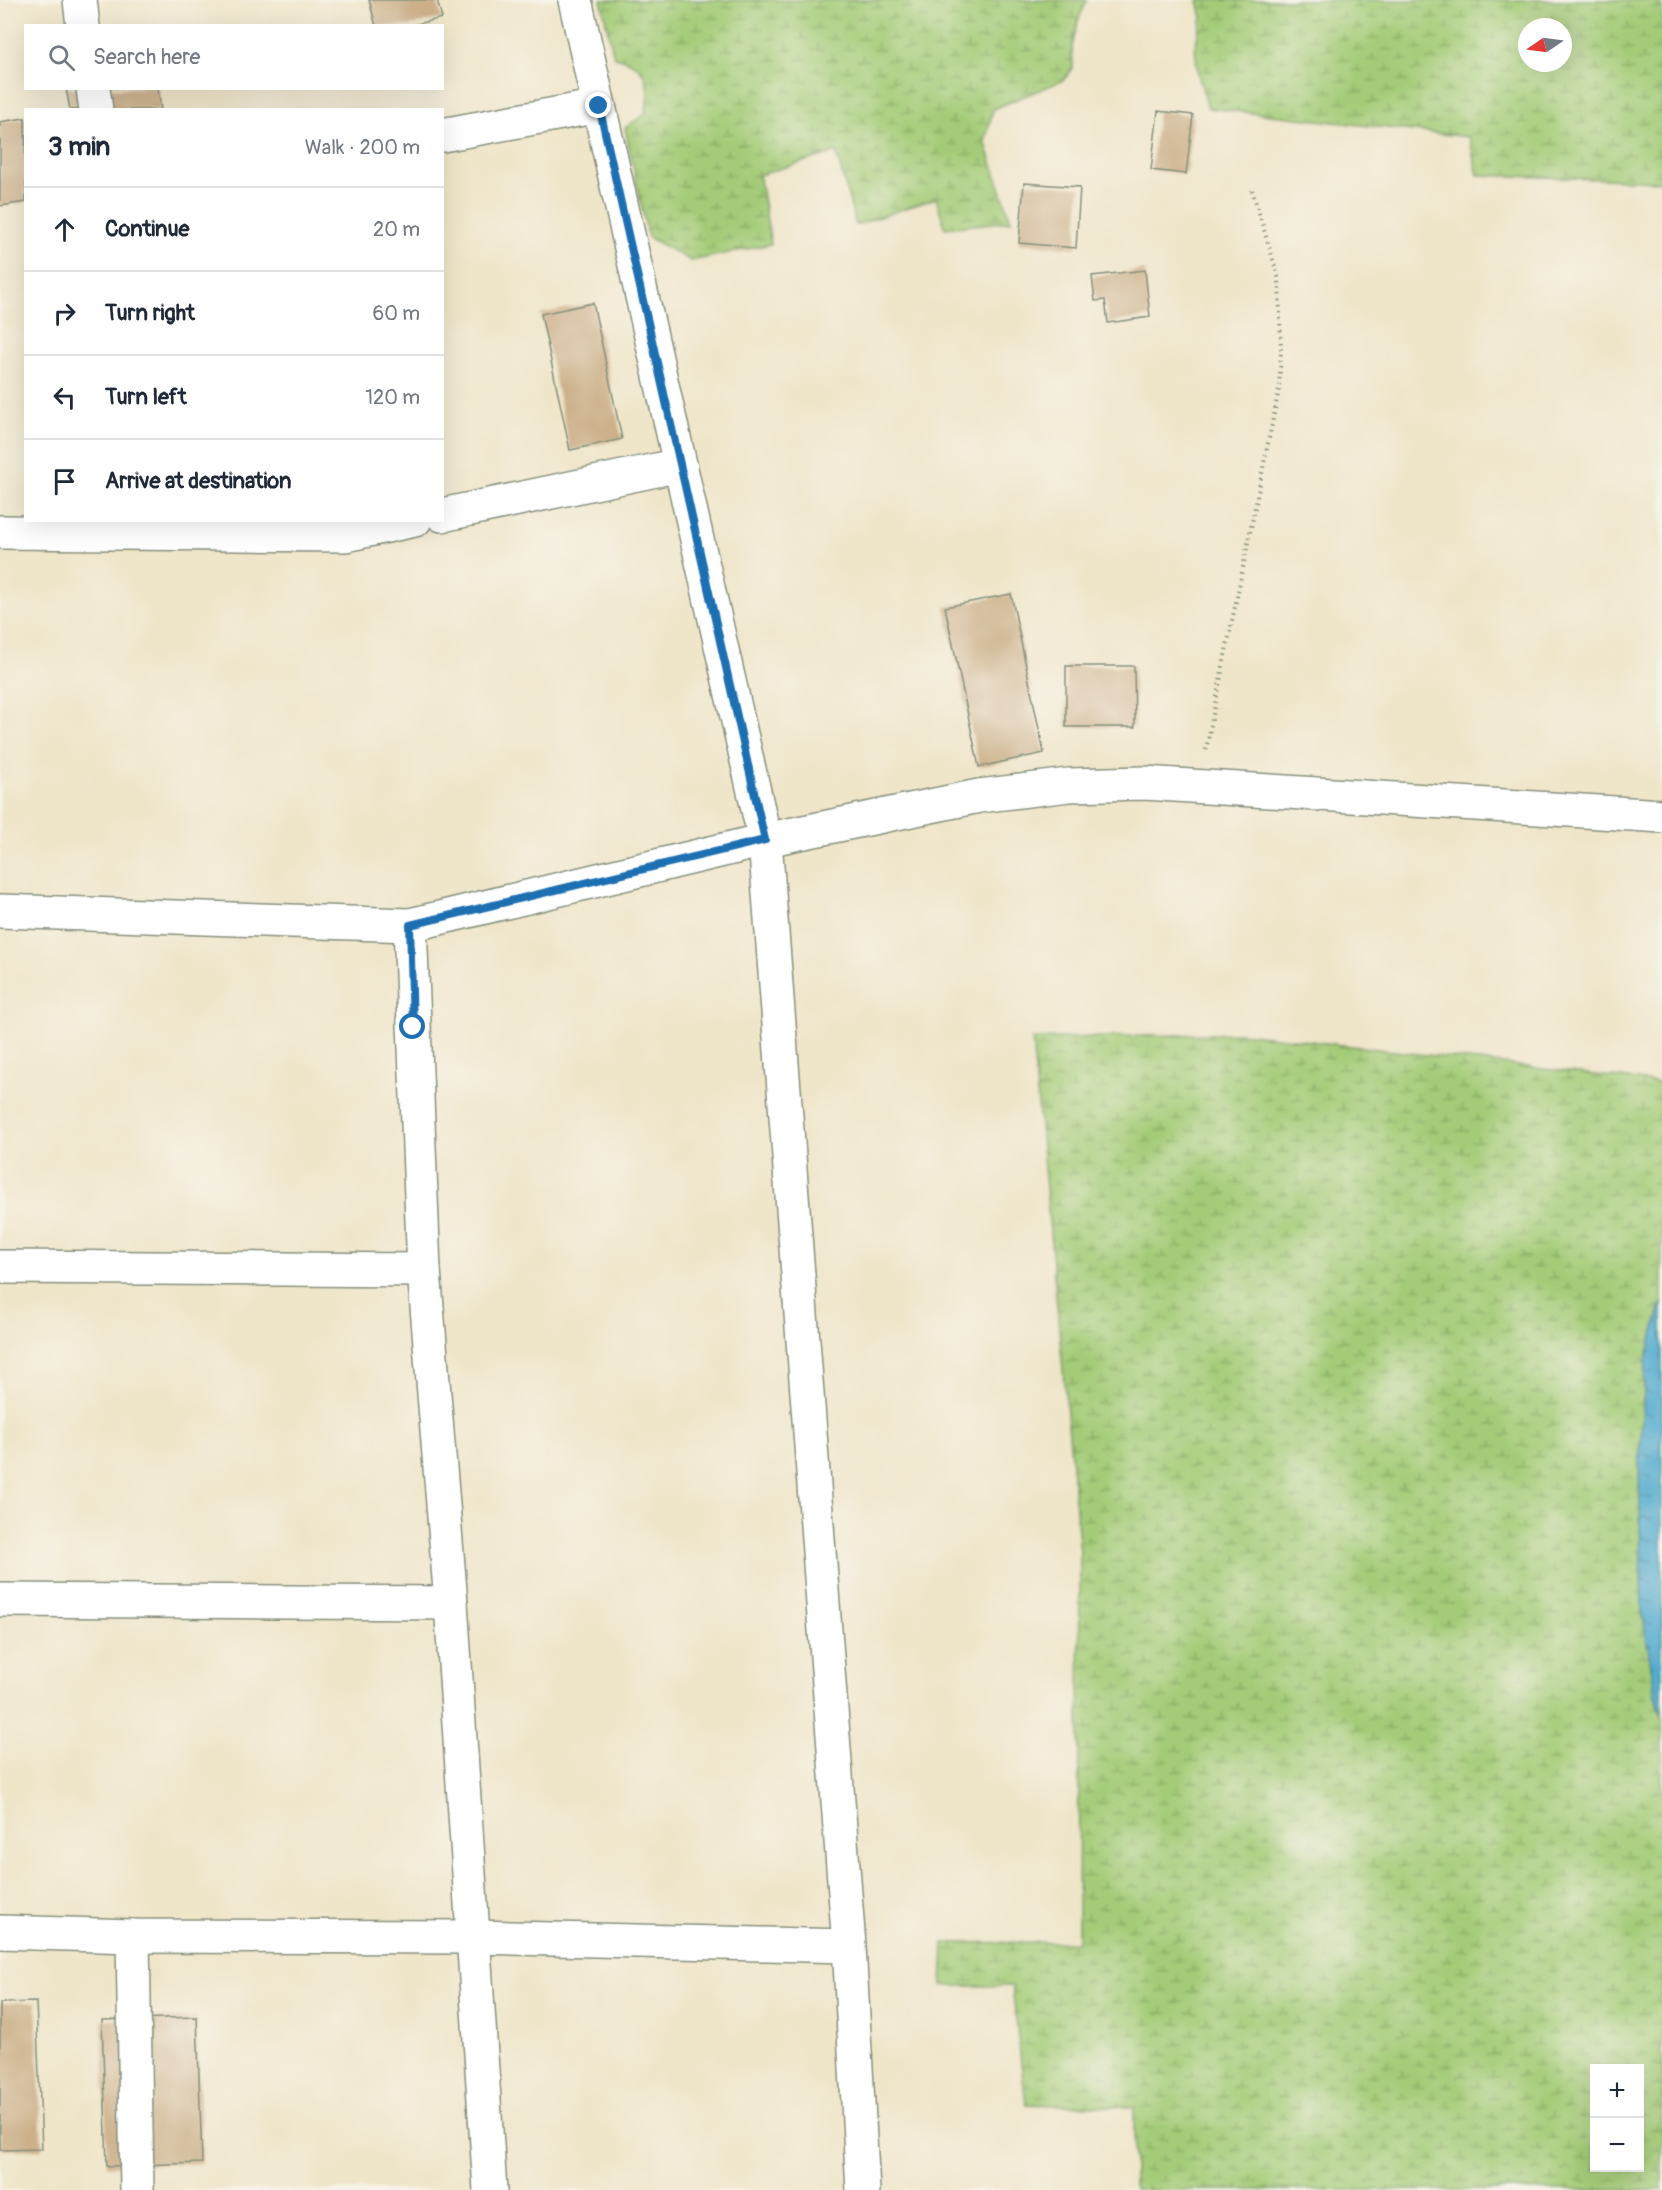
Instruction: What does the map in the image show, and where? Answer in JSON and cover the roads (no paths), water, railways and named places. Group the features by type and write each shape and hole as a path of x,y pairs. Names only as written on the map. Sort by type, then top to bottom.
{"street":[{"path":"80,0 83,24"},
{"path":"575,0 765,840 849,1946 863,2190"},
{"path":"93,90 96,108"},
{"path":"444,135 599,106"},
{"path":"444,515 680,465"},
{"path":"0,532 163,527 346,535 406,522"},
{"path":"0,911 410,925 765,840 979,796 1069,785 1133,783 1199,786 1662,816"},
{"path":"410,925 424,1270 451,1603 490,2190"},
{"path":"0,1267 424,1270"},
{"path":"0,1600 451,1603"},
{"path":"0,1932 133,1936 472,1937 849,1946"},
{"path":"133,1936 136,2190"}],"water":[{"path":"1662,1302 1662,1716 1655,1691 1642,1611 1639,1466 1646,1361"}]}
